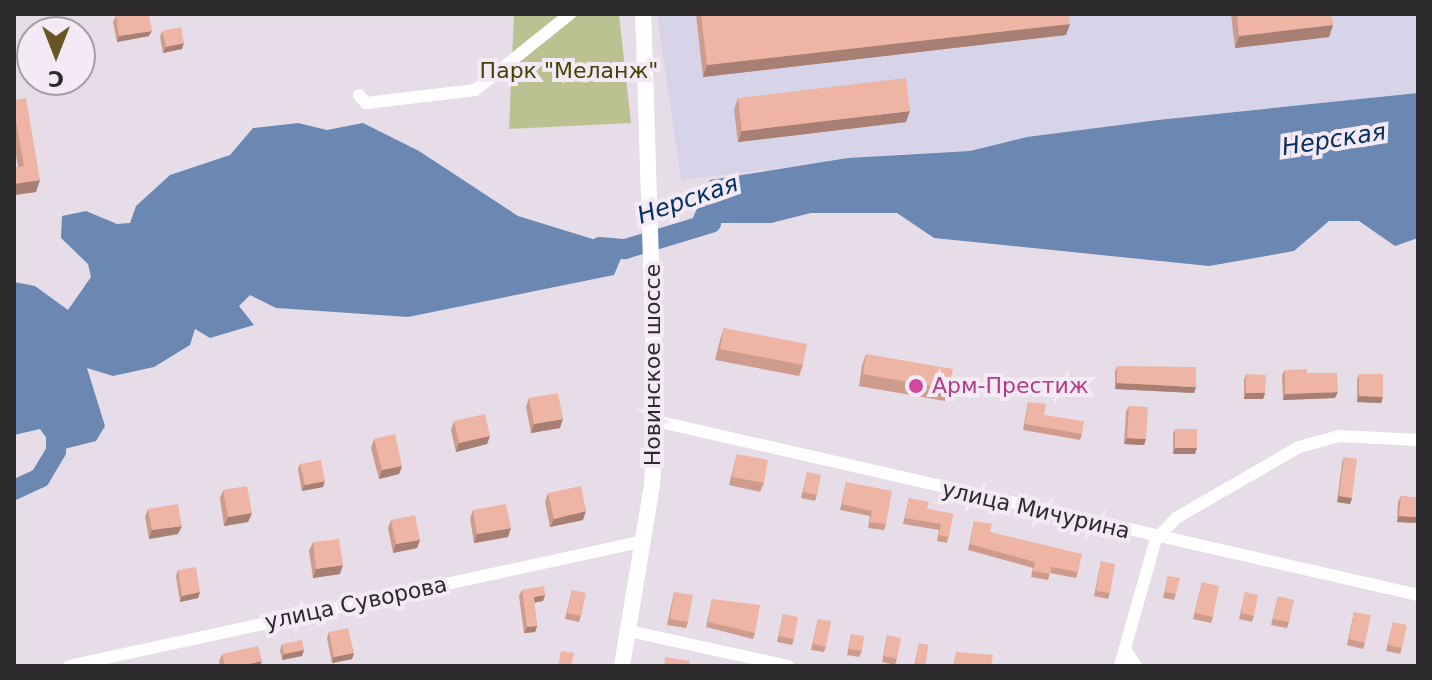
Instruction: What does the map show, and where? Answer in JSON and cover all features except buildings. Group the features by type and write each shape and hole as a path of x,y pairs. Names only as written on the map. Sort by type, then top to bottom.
{"street":[{"path":"359,95 366,103 475,90 570,14"},
{"name":"Новинское шоссе","path":"622,666 644,541 656,421 651,185 643,14"},
{"name":"улица Мичурина","path":"656,421 1156,539 1418,595"},
{"path":"1120,666 1127,652 1156,539 1176,518 1299,447 1339,436 1418,440"},
{"name":"улица Суворова","path":"69,666 644,541"},
{"path":"629,631 788,666"},
{"path":"1127,652 1136,666"}],"shaded area":[{"path":"657,14 1418,14 1418,93 1158,120 1027,137 970,151 899,154 681,180"}],"green space":[{"name":"Парк \"Меланж\"","path":"514,14 619,14 631,123 509,129"}],"water":[{"path":"1418,93 1418,238 1395,246 1359,221 1329,221 1294,251 1209,266 934,238 897,213 811,213 771,223 715,223 686,233 710,180 848,158 970,151 1027,137 1158,120"},
{"path":"298,123 327,130 363,123 419,151 518,216 625,249 614,275 408,317 276,308 250,295 239,306 254,325 210,338 195,329 190,345 154,367 113,376 87,368 105,426 96,441 56,451 40,429 14,435 14,282 35,286 68,310 91,277 88,264 61,238 62,216 86,211 117,224 130,223 136,206 170,175 230,155 253,128"}],"waterway":[{"name":"Нерская","path":"600,247 625,249 711,223"},
{"name":"Нерская","path":"14,490 40,478 56,451 56,427"}],"place":[{"name":"Арм-Престиж","path":"916,386"}]}
